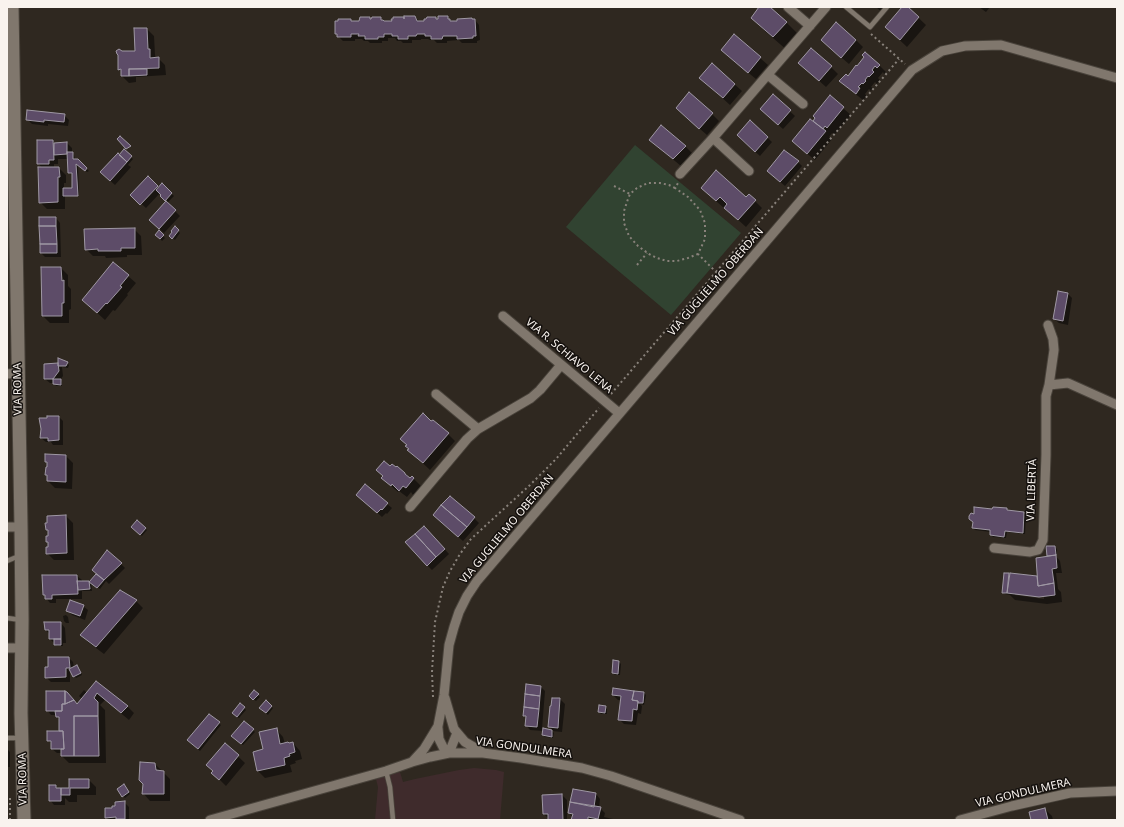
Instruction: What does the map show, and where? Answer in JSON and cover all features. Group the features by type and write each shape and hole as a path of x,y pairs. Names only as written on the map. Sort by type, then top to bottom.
{"main road":[{"name":"VIA ROMA","path":"12,7 10,34 12,373 21,526 21,648 24,820"}],"street":[{"path":"788,7 810,26"},
{"path":"680,174 826,7"},
{"name":"VIA GUGLIELMO OBERDAN","path":"449,753 444,749 438,739 438,726 444,695 449,645 459,612 477,581 912,70 942,52 965,46 1001,44 1117,78"},
{"path":"768,75 803,104"},
{"path":"713,138 749,171"},
{"name":"VIA R. SCHIAVO LENA","path":"504,316 561,366 619,413"},
{"name":"VIA LIBERTÀ","path":"994,548 1030,552 1038,550 1043,540 1046,455 1046,396 1054,350 1053,339 1048,325"},
{"path":"410,507 466,439 478,429 531,398 561,366"},
{"path":"1049,385 1068,383 1117,405"},
{"path":"436,394 478,429"},
{"path":"7,527 21,526"},
{"path":"7,648 21,648"},
{"name":"VIA GUGLIELMO OBERDAN","path":"444,695 454,729 465,742 483,753"},
{"name":"VIA GUGLIELMO OBERDAN","path":"412,762 424,749 438,726"},
{"path":"449,753 457,733"},
{"name":"VIA GONDULMERA","path":"210,820 234,816 412,762 449,753 483,753 535,760 589,770 617,778 740,820"},
{"name":"VIA GONDULMERA","path":"960,820 1012,806 1070,793 1117,791"}],"lane":[{"path":"846,7 870,27 887,7"},
{"path":"7,561 21,555"},
{"path":"7,618 22,620"},
{"name":"VIA ROMA","path":"7,738 22,738"},
{"path":"386,771 390,787 393,820"}],"path":[{"path":"870,33 912,70"},
{"path":"433,702 432,672 435,622 443,587 460,554 471,539 556,459 899,59"},
{"path":"675,188 679,182 680,174"},
{"path":"660,182 669,184 688,197 700,210 705,222 706,239 698,254 677,261 667,260 657,258 638,246 629,236 624,223 624,211 630,194 637,188 648,183 660,182"},
{"path":"614,186 630,194"},
{"path":"637,265 647,253"},
{"path":"698,254 716,272"}],"shaded area":[{"path":"474,768 504,772 500,820 375,820 378,787 376,779 400,772 403,782"}],"green space":[{"path":"635,145 741,233 671,315 566,227"}],"building":[{"path":"759,7 770,7 787,22 773,37 751,18"},
{"path":"902,7 908,7 919,17 900,40 885,27"},
{"path":"415,16 417,21 424,21 427,17 436,17 436,19 438,19 438,16 448,16 450,21 472,18 475,19 476,36 473,36 473,38 457,39 457,36 443,36 442,39 431,39 431,36 417,34 416,36 408,36 408,39 398,39 398,36 384,34 384,37 378,37 378,39 365,39 365,36 358,36 359,34 351,34 351,37 337,37 337,34 335,34 335,21 338,21 338,19 351,19 351,21 359,21 360,17 370,17 371,19 372,17 381,17 381,20 392,21 391,19 393,19 393,17"},
{"path":"836,22 856,40 841,58 821,40"},
{"path":"134,28 147,28 150,58 159,57 159,68 129,69 129,76 121,76 121,69 118,70 118,55 116,51 119,49 122,51 135,51"},
{"path":"734,34 761,57 748,73 721,50"},
{"path":"811,48 832,66 819,81 798,63"},
{"path":"865,52 880,65 877,68 875,66 872,70 874,72 869,77 868,76 863,84 862,83 858,87 860,88 856,94 839,81 846,74 848,76 856,65 857,66 864,57 862,55"},
{"path":"712,63 735,84 723,98 699,78"},
{"path":"129,69 147,69 147,75 129,76"},
{"path":"689,92 713,113 699,129 676,108"},
{"path":"773,94 791,110 778,125 760,109"},
{"path":"830,95 844,107 827,128 825,126 823,129 813,121 815,118 813,116"},
{"path":"27,110 65,114 64,122 26,120"},
{"path":"810,119 826,131 807,154 792,141"},
{"path":"750,120 768,137 755,152 737,135"},
{"path":"661,125 686,146 673,159 649,140"},
{"path":"120,136 131,146 126,149 117,139"},
{"path":"37,140 53,140 54,160 49,160 49,164 37,164"},
{"path":"67,142 67,154 54,155 54,143"},
{"path":"124,149 132,156 127,162 119,155"},
{"path":"784,150 799,161 780,182 767,171"},
{"path":"67,152 73,152 73,159 78,159 87,168 85,171 76,164 78,196 63,196 63,188 72,188 72,173 68,173"},
{"path":"118,153 127,162 110,181 100,172"},
{"path":"38,167 59,167 60,177 58,177 58,202 39,203"},
{"path":"716,170 746,197 749,194 756,200 738,220 724,208 727,204 720,197 716,201 701,188"},
{"path":"148,176 158,186 140,205 130,195"},
{"path":"162,183 172,193 165,201 156,190"},
{"path":"166,201 176,210 159,229 149,220"},
{"path":"39,217 56,217 56,226 39,226"},
{"path":"39,226 56,226 57,244 40,244"},
{"path":"175,226 179,230 172,239 169,236"},
{"path":"135,228 135,248 121,248 121,251 98,251 98,249 85,250 84,229"},
{"path":"159,230 164,235 160,239 155,235"},
{"path":"40,244 57,244 57,253 40,253"},
{"path":"113,262 129,275 120,286 122,287 97,313 82,300"},
{"path":"41,267 61,267 62,281 64,280 64,303 62,303 62,316 42,316"},
{"path":"1058,291 1068,293 1063,321 1053,319"},
{"path":"58,358 68,362 66,366 58,366"},
{"path":"58,363 59,371 53,379 44,379 44,364"},
{"path":"53,379 61,379 61,385 53,384"},
{"path":"423,413 431,421 433,420 449,433 423,463 407,450 409,449 405,446 407,445 400,439"},
{"path":"47,416 59,416 59,440 48,441 48,438 40,438 41,429 39,418 47,418"},
{"path":"45,454 66,455 66,482 47,481 47,475 45,475 47,462 45,462"},
{"path":"384,461 390,466 392,464 396,467 397,466 410,478 412,476 414,478 406,488 403,486 399,491 392,484 391,486 381,478 383,476 376,470"},
{"path":"365,484 388,503 377,513 356,495"},
{"path":"450,496 475,517 467,527 441,505"},
{"path":"441,505 467,527 458,537 433,515"},
{"path":"974,507 992,509 993,507 1007,508 1007,510 1024,512 1023,533 1005,531 1004,537 990,535 990,530 972,528 973,522 969,519 969,516 971,513 974,514"},
{"path":"66,515 67,553 46,554 48,542 46,542 46,536 48,536 48,530 46,530 45,523 47,523 47,516"},
{"path":"137,520 146,528 140,535 131,527"},
{"path":"424,526 445,549 436,557 415,534"},
{"path":"415,534 436,557 427,566 405,542"},
{"path":"1046,546 1055,546 1056,555 1047,556"},
{"path":"107,550 122,563 104,580 92,570"},
{"path":"1056,555 1057,568 1052,569 1054,583 1038,586 1036,558"},
{"path":"1004,573 1009,573 1007,593 1002,593"},
{"path":"1010,573 1037,576 1038,586 1054,583 1055,595 1039,597 1007,593"},
{"path":"96,574 104,580 97,588 89,582"},
{"path":"42,575 77,575 78,594 52,595 52,599 45,599 45,595 43,595"},
{"path":"77,581 89,581 90,589 78,590"},
{"path":"120,590 137,600 96,647 80,635"},
{"path":"70,600 84,605 80,616 66,611"},
{"path":"44,622 61,622 61,639 49,639 49,630 45,630"},
{"path":"54,639 61,639 61,645 54,645"},
{"path":"48,657 69,657 70,668 66,668 66,677 45,678 45,667 48,667"},
{"path":"613,660 619,661 618,674 612,673"},
{"path":"77,665 81,673 73,677 69,669"},
{"path":"96,681 128,706 121,713 97,693 94,698 98,702 98,716 74,716 74,756 61,756 61,749 64,749 63,731 59,731 59,717 56,717 55,711 62,711 62,704 74,700 77,704"},
{"path":"526,684 541,686 540,696 525,694"},
{"path":"613,688 634,691 632,700 638,701 637,710 633,709 632,721 618,720 621,696 612,695"},
{"path":"254,690 259,694 253,700 249,696"},
{"path":"46,691 65,691 65,704 62,704 62,711 46,711"},
{"path":"65,691 74,700 65,704"},
{"path":"634,691 644,692 643,703 638,703 638,701 632,700"},
{"path":"525,694 540,696 539,709 524,707"},
{"path":"552,698 560,698 558,728 548,727"},
{"path":"266,700 272,706 266,713 259,708"},
{"path":"240,703 245,707 237,717 232,713"},
{"path":"599,705 606,706 605,713 598,712"},
{"path":"524,707 539,709 537,727 525,726 526,716 523,716"},
{"path":"209,714 220,722 198,749 187,740"},
{"path":"74,716 98,716 99,756 74,756"},
{"path":"244,721 254,729 241,744 231,736"},
{"path":"277,728 280,744 293,742 295,752 284,758 285,765 257,771 253,752 263,749 259,732"},
{"path":"543,728 552,730 552,737 542,735"},
{"path":"47,731 63,731 64,749 51,749 51,741 47,741"},
{"path":"225,743 239,755 219,780 211,773 213,771 206,765"},
{"path":"140,762 155,763 156,770 164,771 164,794 142,794 143,784 139,780"},
{"path":"69,779 89,779 89,788 70,788 70,795 61,795 61,788 69,788"},
{"path":"124,784 129,792 122,797 117,789"},
{"path":"49,785 56,785 56,788 61,788 61,801 49,801"},
{"path":"573,789 596,793 594,807 570,802"},
{"path":"562,794 563,820 548,820 548,814 543,814 542,795"},
{"path":"125,801 125,819 116,819 116,817 105,818 105,808 112,808 112,806 115,806 115,802"},
{"path":"570,802 601,807 598,819 588,817 588,820 571,820 573,814 568,813"},
{"path":"1045,808 1048,820 1031,820 1029,812"}]}
